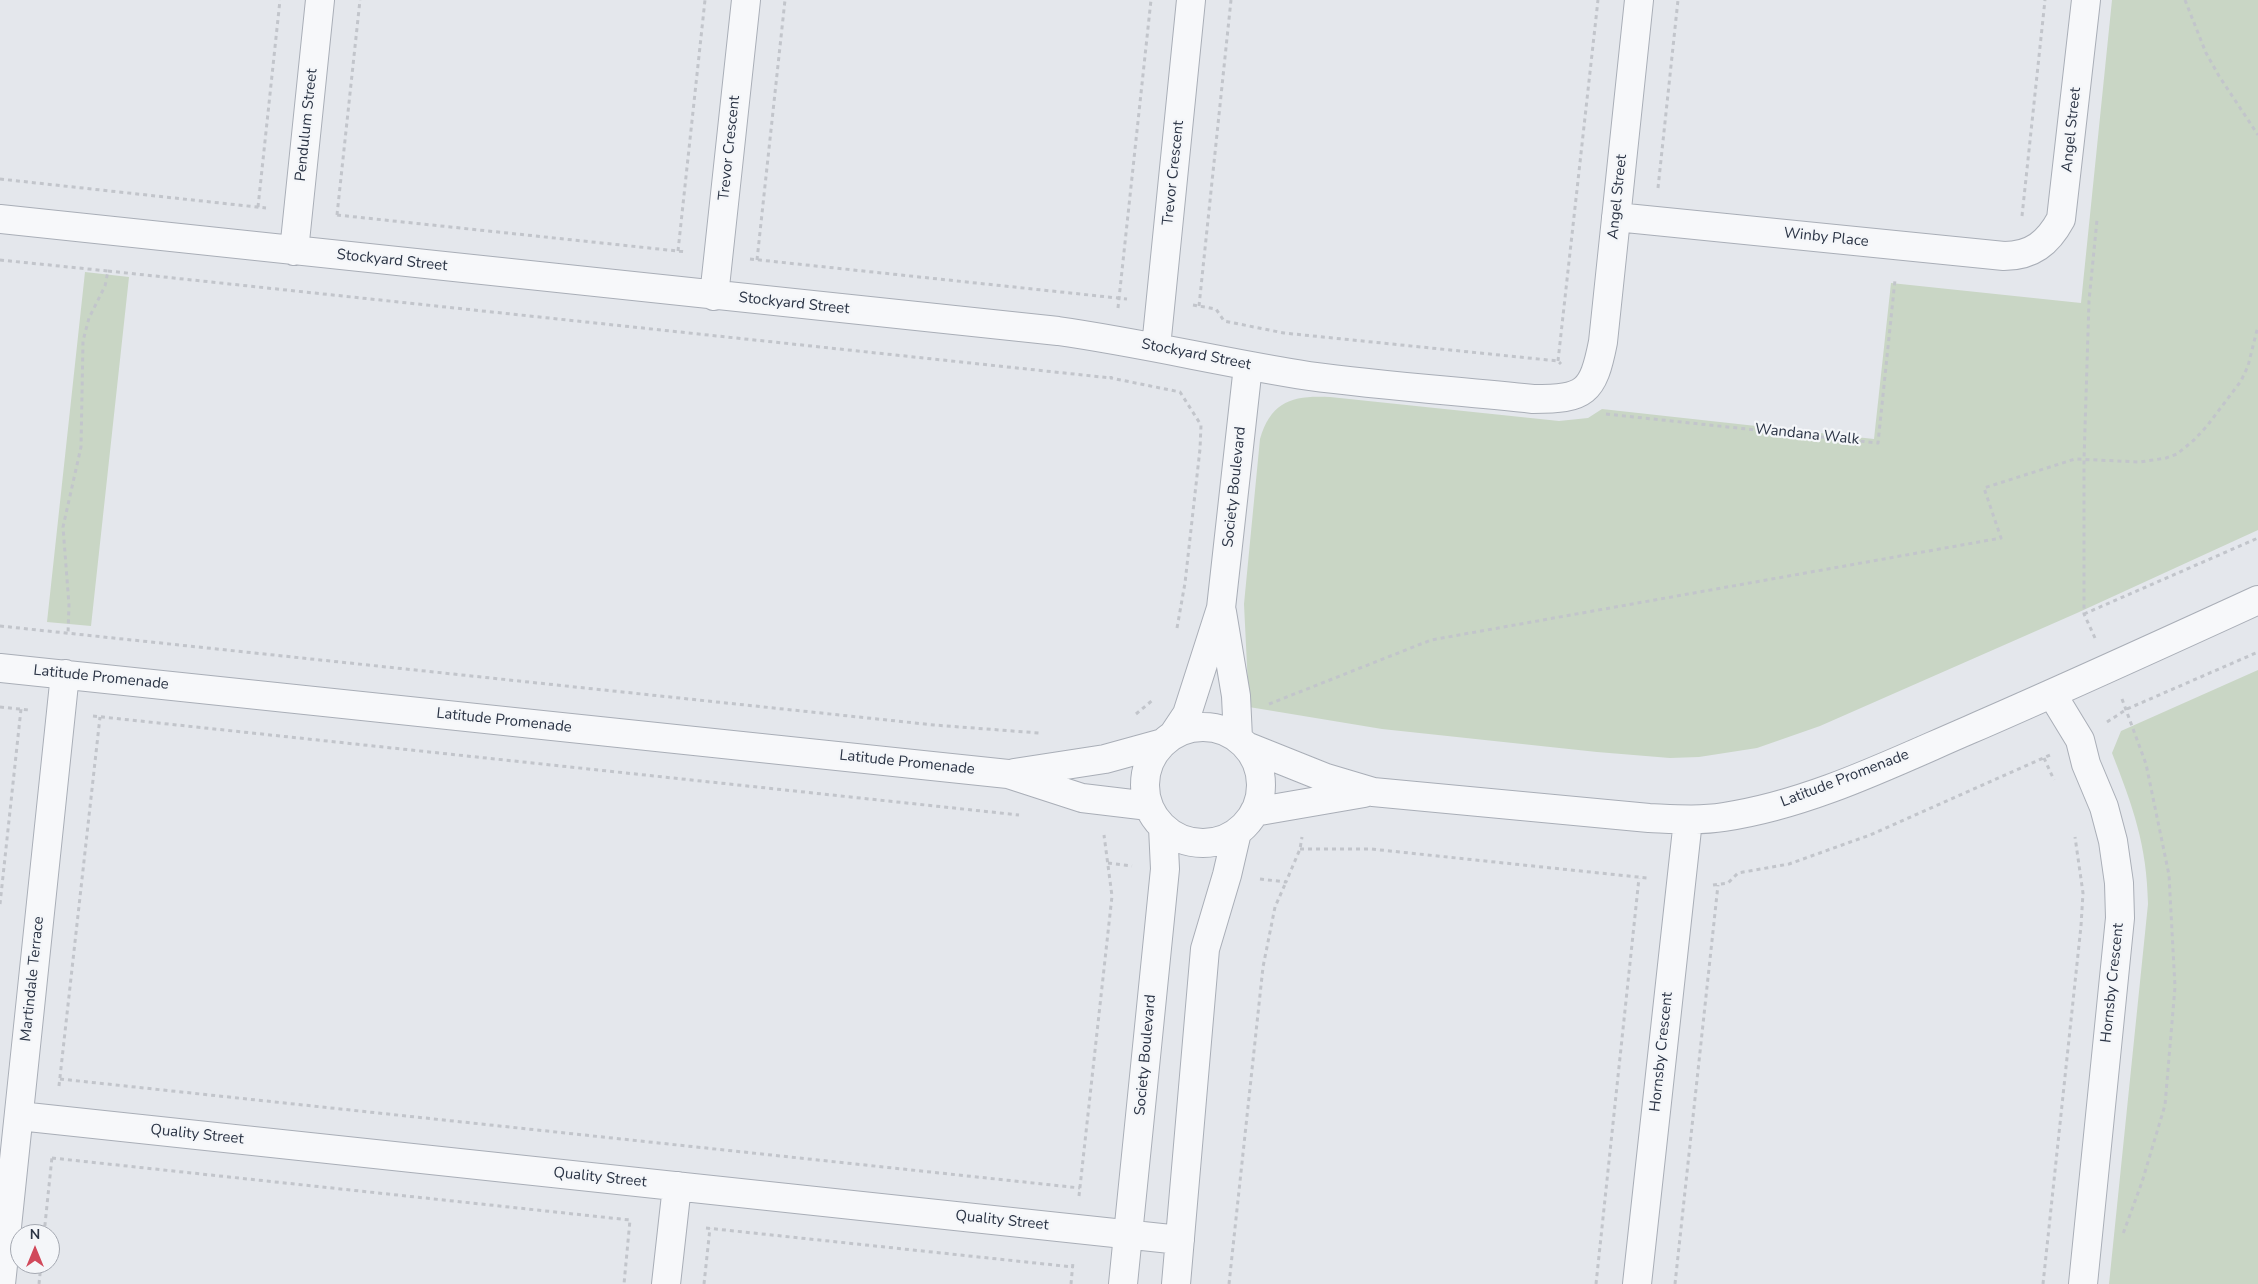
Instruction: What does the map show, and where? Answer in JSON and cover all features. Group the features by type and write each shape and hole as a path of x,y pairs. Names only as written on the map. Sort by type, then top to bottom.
{"street":[{"name":"Pendulum Street","path":"294,251 320,0"},
{"name":"Trevor Crescent","path":"714,296 746,0"},
{"name":"Trevor Crescent","path":"1156,347 1191,0"},
{"name":"Angel Street","path":"1585,390 1593,381 1598,370 1603,342 1640,0"},
{"name":"Angel Street","path":"2026,253 2046,241 2061,219 2086,0"},
{"name":"Winby Place","path":"1616,217 2026,253"},
{"name":"Stockyard Street","path":"0,219 1058,332 1156,347 1248,366 1311,376 1533,399 1558,399 1574,396 1585,390"},
{"name":"Society Boulevard","path":"1168,739 1187,714 1221,608 1248,366"},
{"name":"Latitude Promenade","path":"1242,742 1326,778 1373,792 1616,816 1688,820 1722,817 1754,812 1826,790 2052,694 2258,600"},
{"name":"Society Boulevard","path":"1221,608 1242,742"},
{"name":"Latitude Promenade","path":"0,668 1008,774 1082,798 1156,816"},
{"name":"Martindale Terrace","path":"1,1284 65,674"},
{"name":"Hornsby Crescent","path":"2052,694 2080,740 2086,764 2104,808 2119,883 2120,918 2083,1284"},
{"path":"1194,727 1206,727 1228,732 1242,742 1255,758 1260,771 1259,799 1254,812 1237,832 1225,838 1199,842 1174,835 1156,816 1146,793 1147,772 1154,754 1168,739 1194,727"},
{"name":"Latitude Promenade","path":"1008,774 1105,759 1168,739"},
{"name":"Latitude Promenade","path":"1254,812 1373,792"},
{"name":"Society Boulevard","path":"1123,1284 1165,869 1156,816"},
{"name":"Hornsby Crescent","path":"1637,1284 1688,820"},
{"path":"1176,1284 1205,949 1227,875 1237,832"},
{"name":"Quality Street","path":"18,1116 1180,1240"},
{"path":"666,1284 677,1186"}],"path":[{"path":"258,207 280,0"},
{"path":"0,179 337,215 360,0"},
{"path":"678,251 704,0"},
{"path":"758,260 785,0"},
{"path":"1119,298 1151,0"},
{"path":"1199,306 1231,0"},
{"path":"1558,361 1598,0"},
{"path":"1654,220 1678,0"},
{"path":"2026,253 2045,0"},
{"path":"2185,0 2206,53 2258,135"},
{"path":"0,260 1110,378"},
{"path":"68,634 69,605 63,527 81,447 83,341 89,318 105,286 108,271"},
{"name":"Wandana Walk","path":"1585,390 1603,414 1878,443 1895,280"},
{"path":"1268,704 1431,640 2001,538 1984,488 2075,459 2140,462 2166,458 2177,454 2207,426 2241,381 2248,366 2258,326"},
{"path":"1175,637 1185,583 1200,449 1239,454"},
{"path":"2084,614 2258,538"},
{"path":"0,626 934,726 995,732 1046,734"},
{"path":"2127,709 2258,652"},
{"path":"0,904 21,709"},
{"path":"45,1224 100,717"},
{"path":"2044,758 2055,782"},
{"path":"2043,1284 2081,926 2083,893 2074,832"},
{"path":"1071,1284 1112,896 1104,833"},
{"path":"1596,1284 1639,878"},
{"path":"1229,1284 1263,967 1275,907 1286,882"},
{"path":"1675,1284 1718,885"},
{"path":"60,1079 1080,1188"},
{"path":"52,1158 1073,1267"},
{"path":"624,1284 630,1220"},
{"path":"704,1284 710,1228"}],"green space":[{"path":"2112,0 2258,0 2258,530 2077,613 1820,726 1757,748 1699,757 1670,758 1382,729 1249,707 1244,604 1260,439 1270,416 1285,403 1305,397 1330,397 1559,421 1588,418 1602,409 1874,439 1891,283 2081,303"},
{"path":"85,272 129,277 91,626 47,622"},
{"path":"2258,670 2258,1284 2109,1284 2148,904 2145,863 2138,827 2112,753 2121,731"}]}
